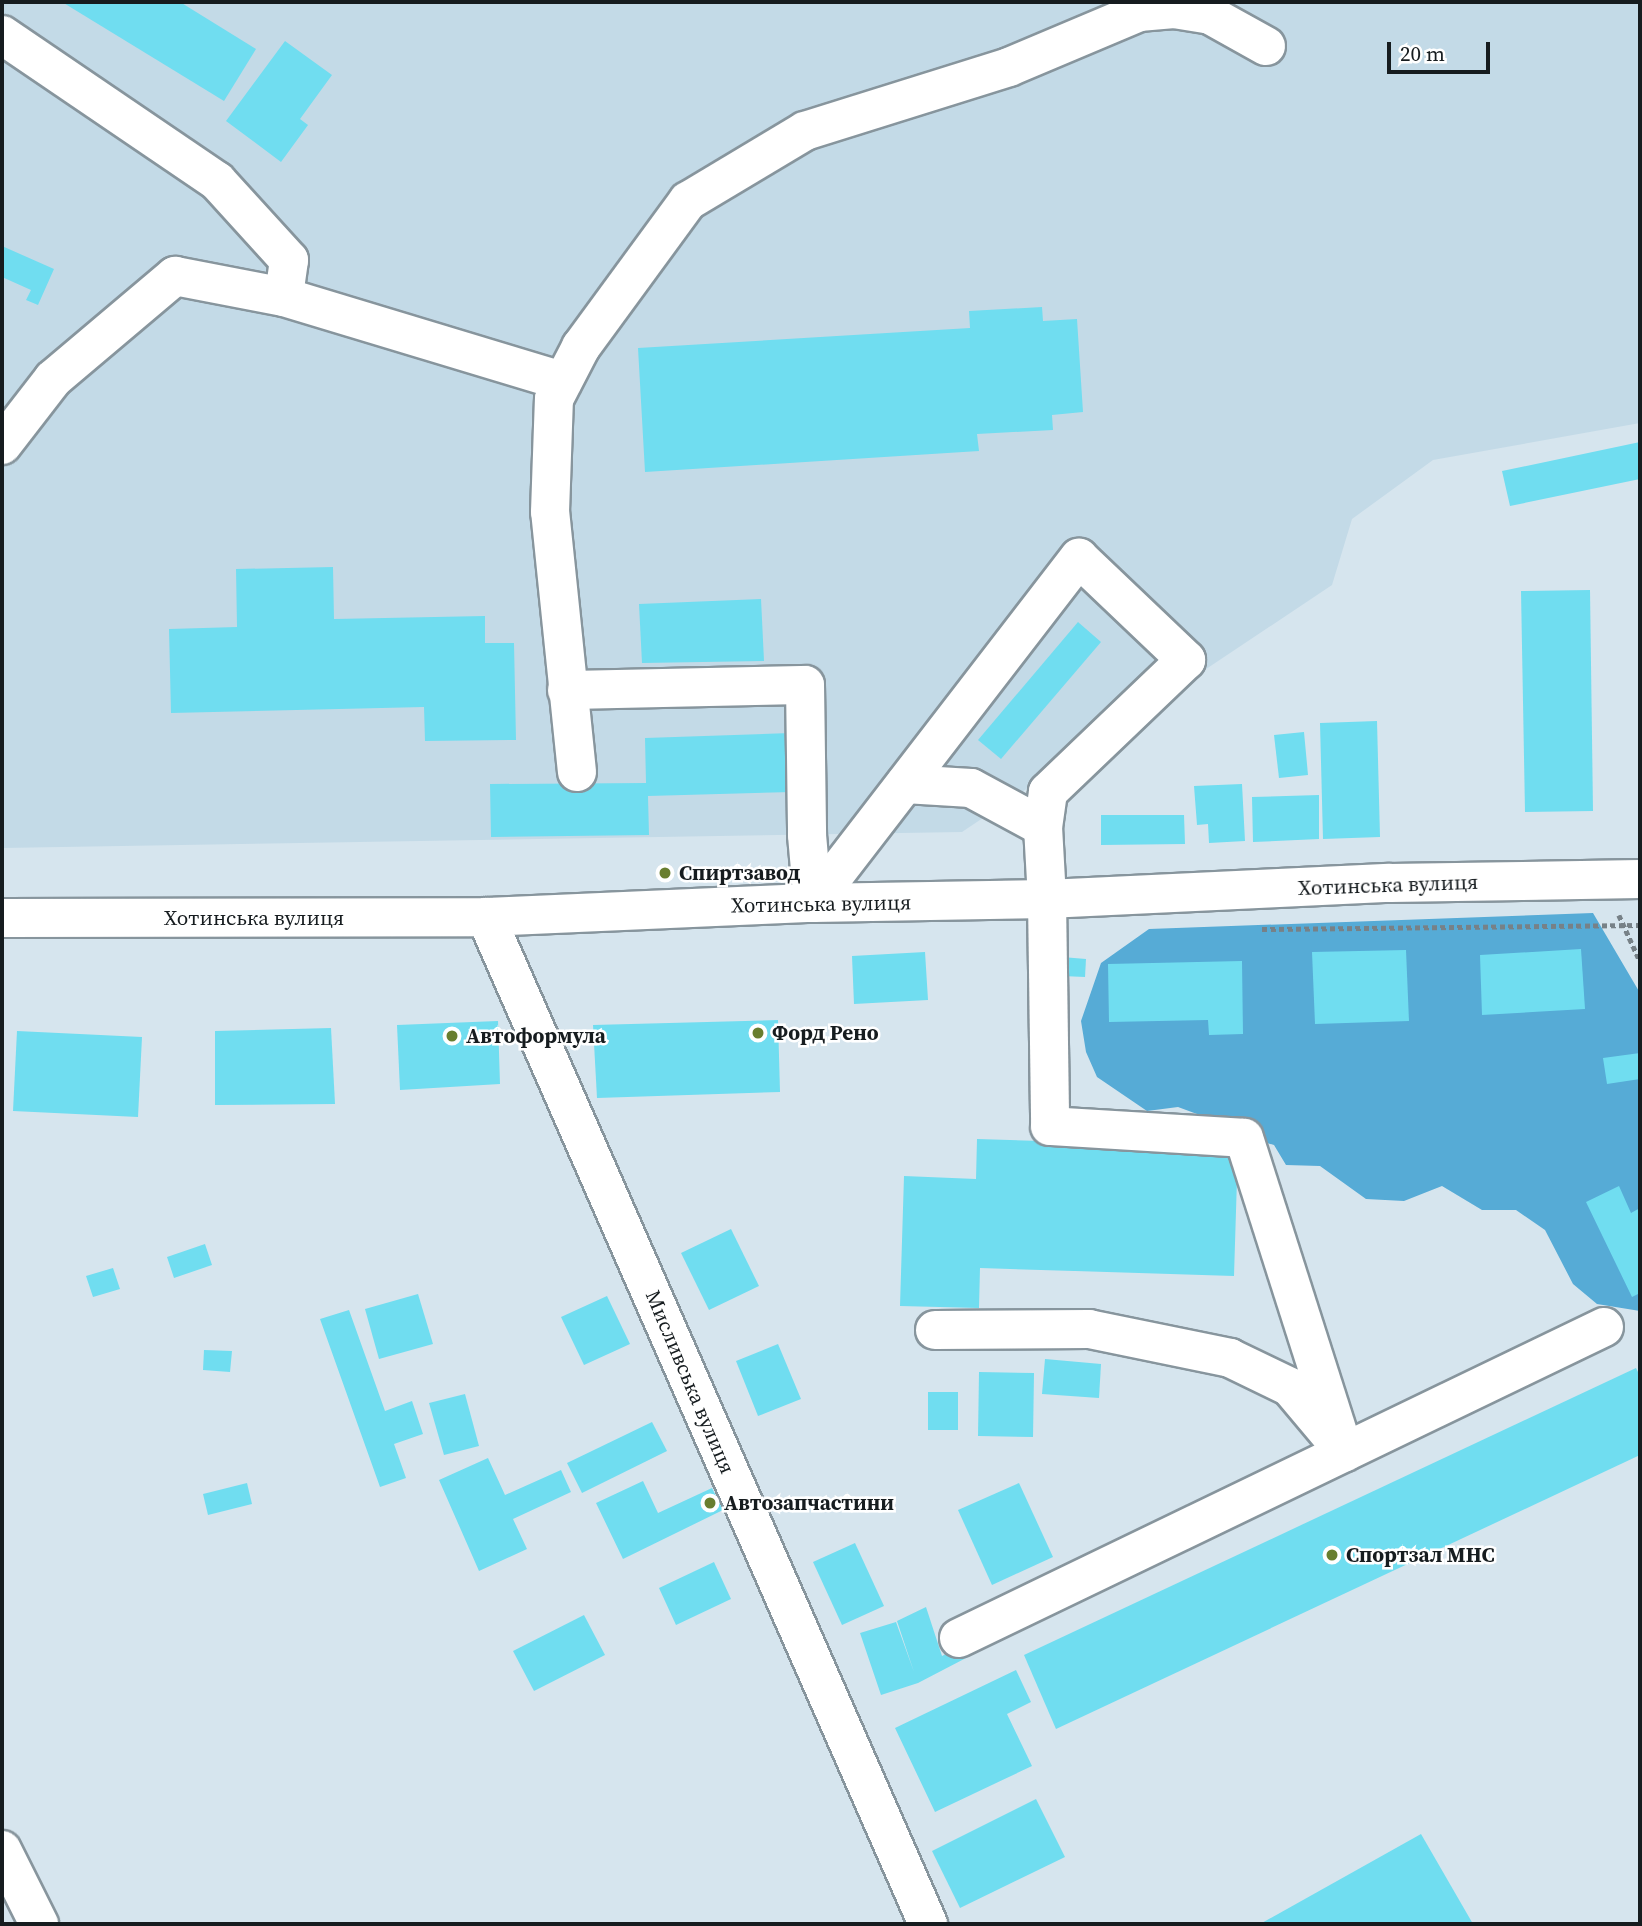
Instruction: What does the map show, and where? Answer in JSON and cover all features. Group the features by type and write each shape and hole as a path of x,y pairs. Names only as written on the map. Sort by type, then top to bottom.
{"main road":[{"path":"577,772 550,512 554,399 581,347 688,201 805,131 1009,67 1139,12 1174,9 1210,15 1266,46"},
{"path":"2,35 217,181 289,260 284,297"},
{"path":"2,445 53,379 175,276 284,297 563,381"},
{"path":"813,903 1079,558 1186,660 1048,792 1043,827 1048,899 1050,1126 1244,1138 1344,1452"},
{"path":"567,690 805,685 807,835 813,903"},
{"path":"905,784 971,788 1043,827"},
{"name":"Хотинська вулиця","path":"2,918 486,917 813,903 1048,899 1390,883 1640,878"},
{"name":"Мисливська вулиця","path":"486,917 928,1924"},
{"path":"959,1638 1604,1327"},
{"path":"935,1330 1089,1329 1230,1358 1290,1387 1344,1452"},
{"path":"2,1850 39,1924"}],"path":[{"path":"1603,879 1640,961"}],"shaded area":[{"path":"2,2 1640,2 1640,423 1433,460 1352,519 1332,585 962,832 2,848"},
{"path":"1593,913 1640,993 1640,1311 1597,1304 1573,1284 1545,1230 1516,1210 1482,1210 1442,1186 1404,1201 1366,1199 1320,1166 1286,1165 1274,1145 1246,1137 1216,1121 1178,1107 1147,1111 1097,1077 1086,1052 1081,1021 1101,963 1149,929"}],"building":[{"path":"62,2 180,2 256,49 224,101"},
{"path":"285,41 332,75 300,119 308,125 281,162 226,121"},
{"path":"2,246 54,269 38,305 26,300 31,290 2,277"},
{"path":"1042,307 1043,321 1077,319 1083,412 1052,415 1053,430 977,434 979,451 645,472 638,348 970,328 969,311"},
{"path":"1640,442 1640,479 1510,506 1502,471"},
{"path":"333,567 334,619 485,616 485,643 514,643 516,740 425,741 424,707 171,713 169,629 237,627 236,569"},
{"path":"1590,590 1593,811 1525,812 1521,591"},
{"path":"761,599 764,661 642,663 639,604"},
{"path":"1078,622 1101,642 1001,759 978,740"},
{"path":"1377,721 1380,837 1323,839 1320,723"},
{"path":"1304,732 1308,775 1279,778 1274,735"},
{"path":"791,733 792,792 648,796 649,835 491,837 490,784 646,783 645,738"},
{"path":"1242,784 1245,841 1209,843 1208,824 1197,825 1194,786"},
{"path":"1319,795 1319,839 1253,842 1252,797"},
{"path":"1101,815 1184,815 1185,844 1101,845"},
{"path":"1581,949 1585,1009 1482,1015 1480,955"},
{"path":"1406,950 1409,1021 1315,1024 1312,952"},
{"path":"925,952 928,1000 854,1004 852,956"},
{"path":"1062,957 1086,959 1085,977 1062,976"},
{"path":"1242,961 1243,1034 1209,1035 1208,1020 1109,1022 1108,964"},
{"path":"778,1020 780,1092 597,1098 593,1025"},
{"path":"498,1021 500,1084 400,1090 397,1025"},
{"path":"331,1028 335,1104 215,1105 215,1031"},
{"path":"17,1031 142,1037 138,1117 13,1111"},
{"path":"1640,1053 1640,1079 1607,1084 1603,1058"},
{"path":"977,1139 1238,1147 1234,1276 980,1268 979,1308 900,1306 904,1176 976,1179"},
{"path":"1619,1186 1631,1213 1640,1208 1640,1293 1632,1297 1586,1202"},
{"path":"731,1229 759,1286 709,1310 681,1253"},
{"path":"205,1244 212,1265 174,1278 167,1257"},
{"path":"113,1268 120,1289 93,1297 86,1276"},
{"path":"418,1294 433,1344 379,1359 365,1309"},
{"path":"607,1296 630,1344 584,1365 561,1317"},
{"path":"349,1310 385,1411 412,1401 423,1434 394,1444 406,1478 380,1487 320,1319"},
{"path":"778,1344 801,1399 758,1416 736,1361"},
{"path":"204,1350 232,1351 230,1372 203,1370"},
{"path":"1045,1359 1101,1364 1099,1398 1042,1394"},
{"name":"Спортзал МНС","path":"1636,1368 1640,1376 1640,1455 1056,1729 1024,1655"},
{"path":"979,1372 1034,1373 1033,1437 978,1436"},
{"path":"928,1392 958,1392 958,1430 928,1430"},
{"path":"465,1394 479,1446 444,1455 429,1403"},
{"path":"652,1422 667,1451 582,1493 567,1463"},
{"path":"488,1458 505,1495 561,1470 571,1492 513,1519 527,1549 479,1571 439,1480"},
{"path":"643,1481 658,1513 712,1488 723,1510 623,1559 596,1503"},
{"path":"247,1483 252,1504 208,1515 203,1494"},
{"path":"1019,1483 1053,1557 992,1585 958,1510"},
{"path":"855,1543 884,1606 842,1625 813,1562"},
{"path":"714,1562 731,1599 676,1625 659,1588"},
{"path":"926,1607 942,1656 1008,1622 1014,1633 918,1683 881,1695 860,1633 896,1622 914,1672 897,1621"},
{"path":"584,1615 605,1655 534,1691 513,1651"},
{"path":"1016,1670 1031,1702 1007,1714 1032,1766 935,1812 895,1728"},
{"path":"1036,1799 1065,1857 960,1908 932,1851"},
{"path":"1421,1834 1473,1924 1260,1924"}],"place":[{"name":"Спиртзавод","path":"665,873"},
{"name":"Форд Рено","path":"758,1033"},
{"name":"Автоформула","path":"452,1036"},
{"name":"Автозапчастини","path":"710,1503"},
{"name":"Спортзал МНС","path":"1332,1555"}]}
